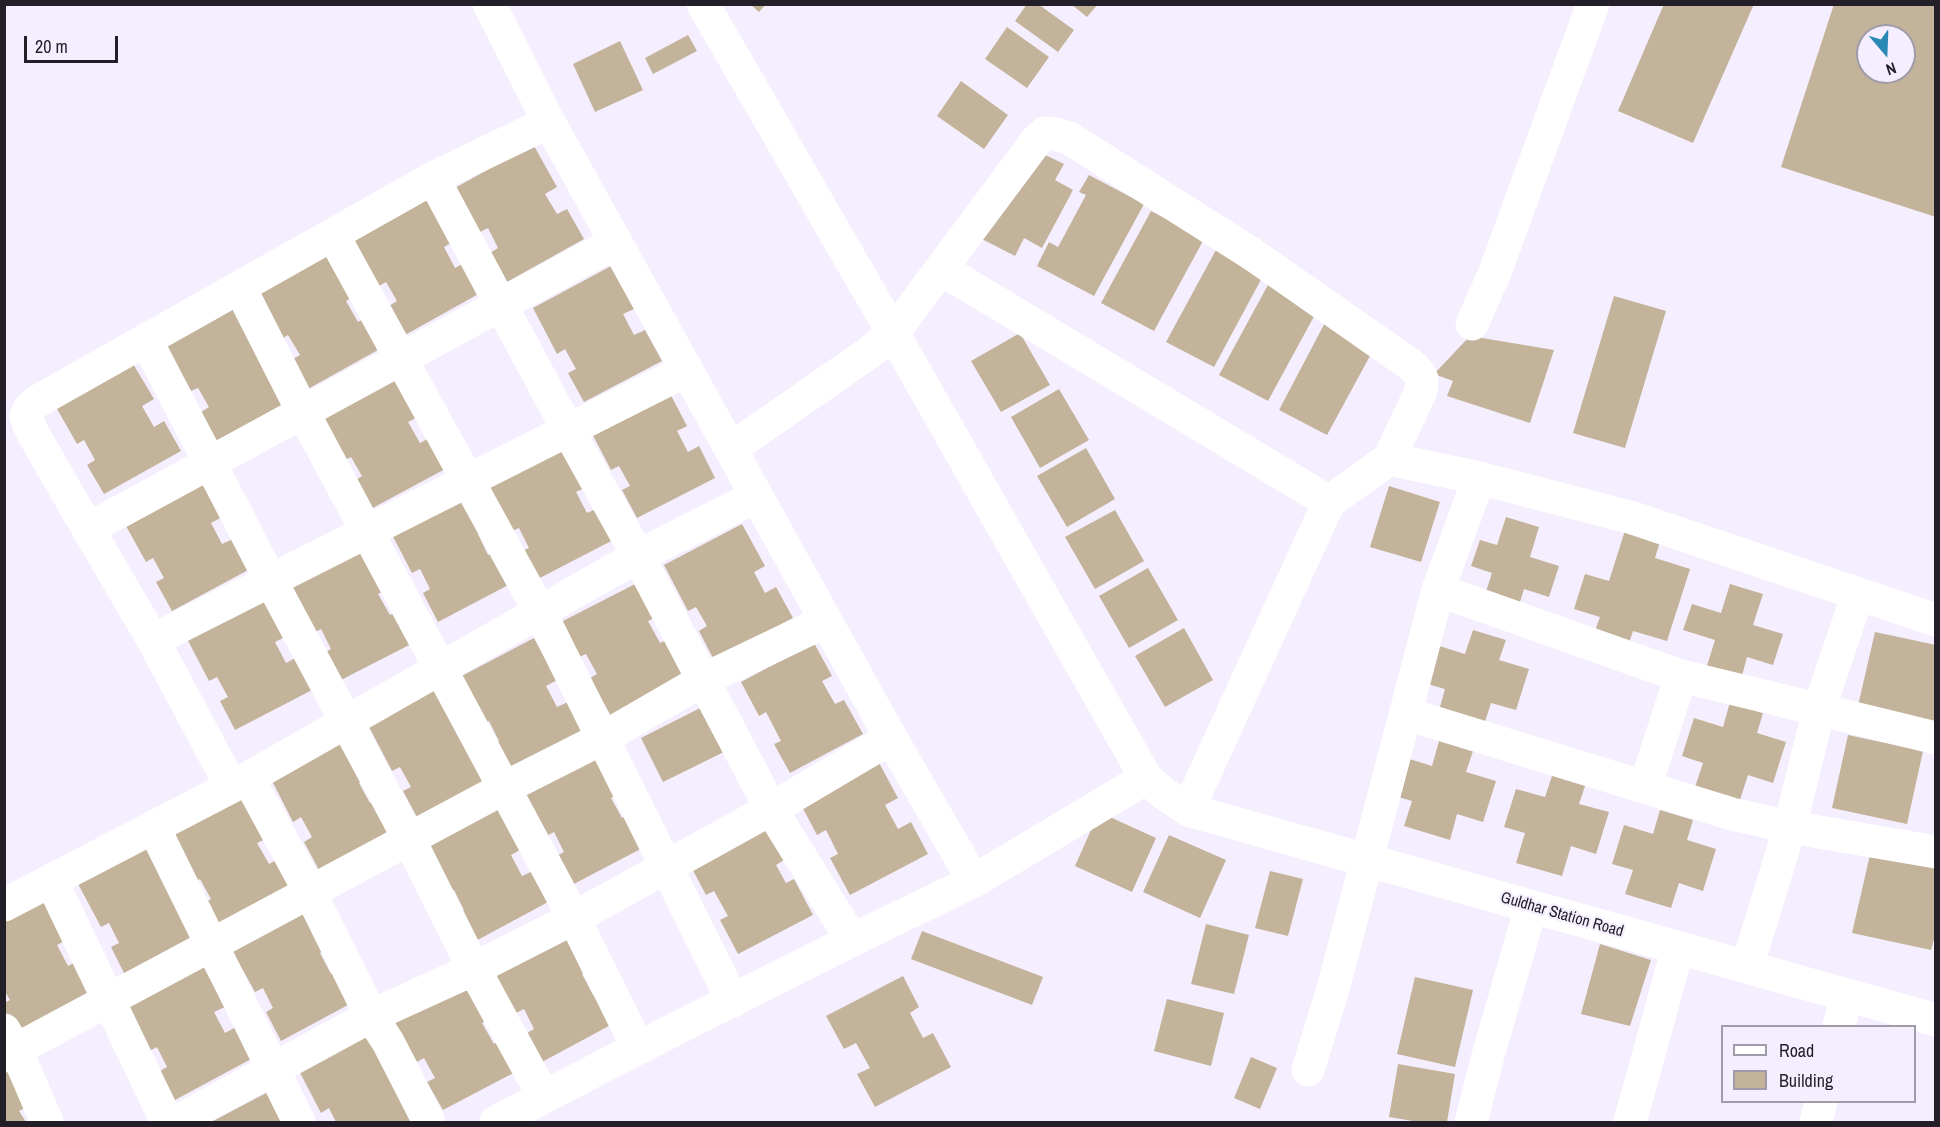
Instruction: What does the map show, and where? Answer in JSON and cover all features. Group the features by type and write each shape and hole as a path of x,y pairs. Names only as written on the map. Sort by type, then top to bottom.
{"street":[{"path":"489,4 549,122 891,738 974,881"},
{"path":"496,1122 852,940 974,881 1146,778 703,4"},
{"path":"1472,324 1495,272 1593,4"},
{"path":"429,1122 388,1042 371,1016 310,892 239,782 153,640 30,428 26,416 36,402 433,178 549,122"},
{"path":"732,448 870,352 893,333 1037,140 1045,133 1069,138 1252,254 1411,365 1422,379 1421,391 1389,459 1329,502 1188,810"},
{"path":"433,178 638,556 771,809 852,940"},
{"path":"333,235 403,358 540,612 733,1001"},
{"path":"88,529 616,242"},
{"path":"941,269 1329,502"},
{"path":"240,288 440,668 506,787 638,1048"},
{"path":"146,340 409,839 474,969 544,1097"},
{"path":"153,640 687,370"},
{"path":"1389,459 1479,478 1632,518 1935,620"},
{"path":"1308,1070 1333,989 1438,590 1479,478"},
{"path":"4,905 239,782 638,556 757,496"},
{"path":"1438,590 1681,676 1935,738"},
{"path":"1747,966 1790,827 1819,709 1858,594"},
{"path":"47,1122 8,1045 108,1001 506,787 603,738 703,680 826,621"},
{"path":"1645,787 1681,676"},
{"path":"1407,714 1732,814 1790,827 1935,852"},
{"path":"176,1122 371,1016 474,969 574,918 771,809 891,738"},
{"name":"Guldhar Station Road","path":"1146,778 1188,810 1935,1020"},
{"path":"154,828 300,1122"},
{"path":"51,880 167,1122"},
{"path":"1471,1122 1531,907"},
{"path":"1630,1122 1678,948"},
{"path":"1839,1025 1847,995"},
{"path":"1816,1122 1821,1103"}],"building":[{"path":"750,4 766,4 759,12"},
{"path":"1027,4 1038,4 1074,30 1058,52 1015,21"},
{"path":"1071,4 1098,4 1087,17"},
{"path":"1664,4 1754,4 1693,143 1618,111"},
{"path":"1834,4 1936,4 1936,217 1781,167"},
{"path":"1007,27 1049,57 1027,88 985,59"},
{"path":"688,35 697,51 653,74 645,58"},
{"path":"620,41 643,90 595,112 573,64"},
{"path":"961,81 1008,115 984,149 937,116"},
{"path":"533,144 557,187 545,194 557,214 567,209 584,239 507,282 490,253 498,248 488,228 480,232 455,188"},
{"path":"1035,150 1064,164 1055,180 1073,190 1042,248 1024,238 1015,256 978,237"},
{"path":"1089,175 1144,204 1094,296 1037,266 1049,242 1058,247 1086,195 1079,192"},
{"path":"431,198 455,241 444,247 455,268 466,262 482,292 405,335 389,306 397,301 386,282 379,286 354,241"},
{"path":"1151,211 1204,239 1154,331 1101,303"},
{"path":"1217,248 1264,274 1214,367 1166,342"},
{"path":"334,252 358,294 346,301 358,322 368,316 385,346 308,389 291,360 300,355 288,335 282,339 257,295"},
{"path":"611,266 634,309 623,314 634,335 645,330 662,361 584,402 568,373 576,369 565,349 557,354 533,308"},
{"path":"1269,283 1318,309 1268,401 1219,375"},
{"path":"1614,296 1666,311 1625,448 1573,433"},
{"path":"243,304 294,398 217,441 201,412 209,407 198,388 191,391 166,347"},
{"path":"1328,317 1377,343 1327,435 1279,410"},
{"path":"1020,333 1050,385 1001,412 971,361"},
{"path":"1470,336 1554,350 1530,423 1447,396 1453,381 1434,374"},
{"path":"129,357 154,399 142,406 154,427 164,421 181,451 104,494 87,465 95,460 84,440 77,444 52,400"},
{"path":"397,374 420,416 408,422 420,443 431,437 447,468 369,510 354,481 362,476 351,457 343,461 319,415"},
{"path":"665,384 687,426 677,431 688,452 699,446 715,478 637,518 622,490 630,486 619,466 611,470 587,424"},
{"path":"1059,389 1089,440 1040,468 1011,417"},
{"path":"565,445 587,487 576,492 587,513 598,508 615,539 536,580 522,551 529,548 519,528 510,532 486,485"},
{"path":"1086,448 1115,499 1067,527 1037,476"},
{"path":"199,475 222,517 211,523 222,544 233,539 250,569 172,611 156,582 164,578 153,558 146,562 121,517"},
{"path":"1389,486 1440,502 1421,562 1370,547"},
{"path":"466,487 488,529 478,534 488,555 500,550 516,581 438,622 423,593 430,589 420,569 412,573 388,527"},
{"path":"1115,510 1144,561 1095,589 1065,537"},
{"path":"1506,517 1539,527 1530,557 1559,566 1549,597 1524,589 1516,615 1482,604 1492,573 1471,566 1480,540 1497,545"},
{"path":"1628,521 1663,532 1655,558 1690,569 1667,641 1633,631 1627,649 1592,639 1600,617 1574,609 1585,574 1609,581"},
{"path":"742,524 765,566 754,572 765,593 776,587 793,618 714,660 699,631 707,626 696,607 688,611 664,565"},
{"path":"367,546 389,588 378,594 390,615 401,609 417,641 339,681 324,653 331,649 321,629 313,633 289,587"},
{"path":"1148,568 1178,620 1129,648 1099,596"},
{"path":"639,582 657,617 648,621 660,643 669,639 688,675 611,716 590,678 597,674 586,654 579,657 561,622"},
{"path":"1730,584 1763,594 1753,625 1783,634 1773,665 1747,657 1740,683 1705,672 1715,640 1683,630 1692,604 1721,613"},
{"path":"264,595 285,637 275,642 286,663 297,657 314,689 235,730 220,701 228,697 217,677 209,681 185,635"},
{"path":"1184,628 1213,680 1165,707 1135,656"},
{"path":"1473,630 1506,640 1499,660 1529,669 1516,710 1491,703 1483,728 1438,714 1445,689 1424,683 1436,645 1465,654"},
{"path":"1875,632 1936,645 1936,727 1857,710"},
{"path":"534,638 557,680 546,686 557,707 568,702 585,732 507,773 492,745 499,741 489,721 481,725 456,679"},
{"path":"814,643 832,676 822,681 835,704 844,700 863,734 790,773 774,744 781,741 766,712 759,716 741,682"},
{"path":"446,684 496,778 418,819 403,791 411,787 400,767 392,771 368,725"},
{"path":"714,701 736,746 663,782 641,738"},
{"path":"1730,702 1763,713 1757,733 1786,742 1773,783 1748,775 1740,800 1695,787 1703,763 1682,756 1694,718 1723,727"},
{"path":"347,735 369,777 359,783 370,803 381,797 398,829 319,870 304,842 312,837 301,817 293,822 269,775"},
{"path":"1848,735 1923,751 1907,824 1832,808"},
{"path":"1439,741 1473,751 1466,772 1496,781 1483,822 1457,814 1450,840 1404,826 1412,801 1391,795 1403,757 1432,766"},
{"path":"599,749 622,792 611,798 622,818 633,812 650,844 572,885 557,856 564,852 554,832 546,836 521,791"},
{"path":"877,759 898,798 885,805 898,829 911,822 928,854 850,895 830,858 838,854 826,830 817,835 799,801"},
{"path":"1553,773 1586,783 1579,804 1609,812 1596,854 1571,846 1562,876 1516,863 1525,833 1504,827 1516,789 1545,797"},
{"path":"246,796 268,838 257,843 269,864 280,858 297,890 219,931 204,903 211,899 200,879 192,883 167,837"},
{"path":"499,807 522,849 511,855 522,876 533,871 550,901 472,943 456,914 464,910 454,890 446,894 421,849"},
{"path":"1660,810 1693,820 1687,840 1716,849 1703,891 1679,883 1671,908 1625,894 1633,870 1612,864 1624,825 1653,834"},
{"path":"1099,812 1156,838 1132,892 1075,866"},
{"path":"764,823 784,860 776,865 786,883 794,879 813,915 738,954 720,920 728,916 714,891 706,895 689,863"},
{"path":"1169,835 1226,860 1200,918 1143,892"},
{"path":"156,841 205,936 126,977 111,947 119,943 109,923 101,927 77,882"},
{"path":"1873,842 1936,855 1936,932 1931,950 1852,933"},
{"path":"1270,871 1303,879 1288,936 1255,928"},
{"path":"45,898 68,939 57,945 68,966 79,960 95,992 17,1033 4,1009 4,1003 10,1000 4,990 4,919"},
{"path":"308,905 331,947 320,953 331,974 342,969 359,999 281,1041 266,1012 273,1008 263,988 255,992 230,947"},
{"path":"1206,924 1249,935 1234,994 1191,984"},
{"path":"570,926 592,968 582,974 593,995 604,989 620,1020 542,1062 527,1033 534,1029 524,1009 516,1013 492,967"},
{"path":"922,931 1043,977 1032,1005 911,959"},
{"path":"1600,944 1651,960 1630,1026 1581,1014"},
{"path":"202,964 225,1007 214,1012 225,1033 236,1027 253,1058 175,1100 160,1071 167,1067 157,1047 149,1051 124,1005"},
{"path":"470,975 493,1017 482,1023 494,1044 504,1038 521,1069 443,1110 427,1082 435,1078 424,1058 417,1062 392,1017"},
{"path":"903,976 919,1007 910,1013 923,1038 933,1033 951,1067 875,1107 857,1074 870,1068 856,1043 844,1049 826,1016"},
{"path":"1415,977 1473,990 1455,1067 1397,1054"},
{"path":"1167,999 1224,1013 1211,1066 1154,1051"},
{"path":"374,1025 420,1122 336,1122 329,1108 321,1113 297,1067"},
{"path":"1251,1057 1277,1068 1260,1109 1234,1098"},
{"path":"4,1064 30,1105 19,1111 26,1122 4,1122"},
{"path":"1398,1064 1455,1074 1447,1122 1419,1122 1389,1117"},
{"path":"270,1091 287,1122 211,1122"}]}
